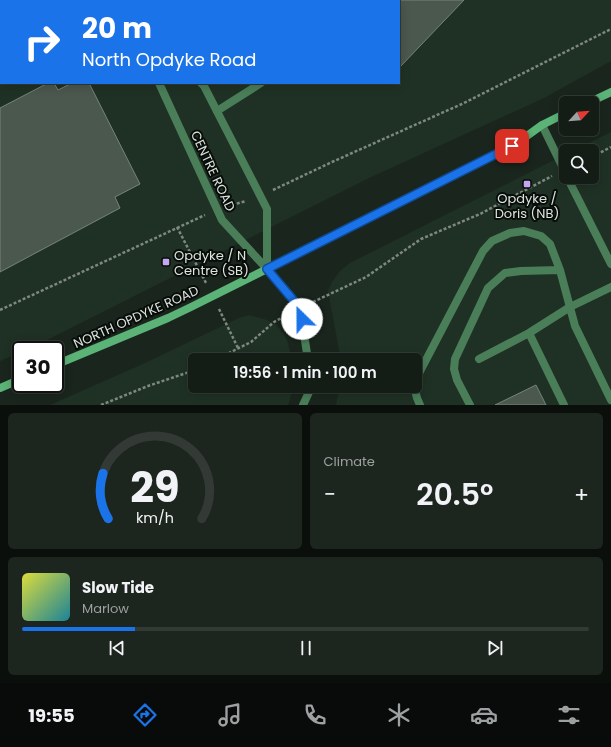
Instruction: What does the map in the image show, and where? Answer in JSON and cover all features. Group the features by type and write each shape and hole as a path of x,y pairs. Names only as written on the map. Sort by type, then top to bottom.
{"main road":[{"path":"599,98 611,92"},
{"name":"NORTH OPDYKE ROAD","path":"64,361 168,318 512,146 542,125 559,116"},
{"path":"0,388 12,383"}],"street":[{"name":"CENTRE ROAD","path":"159,84 222,220 300,308 307,353"},
{"path":"202,84 267,209 267,269"},
{"path":"217,111 259,84"},
{"path":"542,125 559,160"},
{"path":"571,184 611,264"},
{"path":"422,368 483,251 492,241 510,233 524,231 540,236 550,244 560,270 576,326 611,400"},
{"path":"470,405 457,380 454,369 455,359 488,288 505,273 521,270 560,270"},
{"path":"479,359 529,333 570,307 611,287"},
{"path":"529,333 564,405"},
{"path":"303,405 309,393"},
{"path":"415,393 420,405"}],"path":[{"path":"0,310 217,209 260,196 464,103 611,29"},
{"path":"599,153 611,147"},
{"path":"326,295 366,277 421,239 480,214 551,176"},
{"path":"229,353 251,342 274,322"},
{"path":"101,405 142,388 188,372"}],"shaded area":[{"path":"400,0 611,0 611,61 542,99 369,178 45,341 12,341 12,356 0,361 0,84 400,84"},
{"path":"611,132 611,405 336,405 339,393 422,393 422,353 340,353 328,291 332,282 340,271 350,263 559,158 559,184 599,184 599,144 587,144"},
{"path":"249,315 267,320 276,325 284,334 290,353 188,353 188,393 292,393 288,405 50,405 145,363 239,318"}],"building":[{"path":"400,0 464,0 400,67"},
{"path":"46,84 55,84 58,90 70,84 90,84 140,184 115,197 120,208 0,272 0,108"},
{"path":"536,385 546,405 495,405"}],"place":[{"name":"Opdyke / Doris (NB)","path":"527,184"},
{"name":"Opdyke / N Centre (SB)","path":"166,262"}],"route":[{"path":"302,319 300,308 267,269 512,146"}]}
